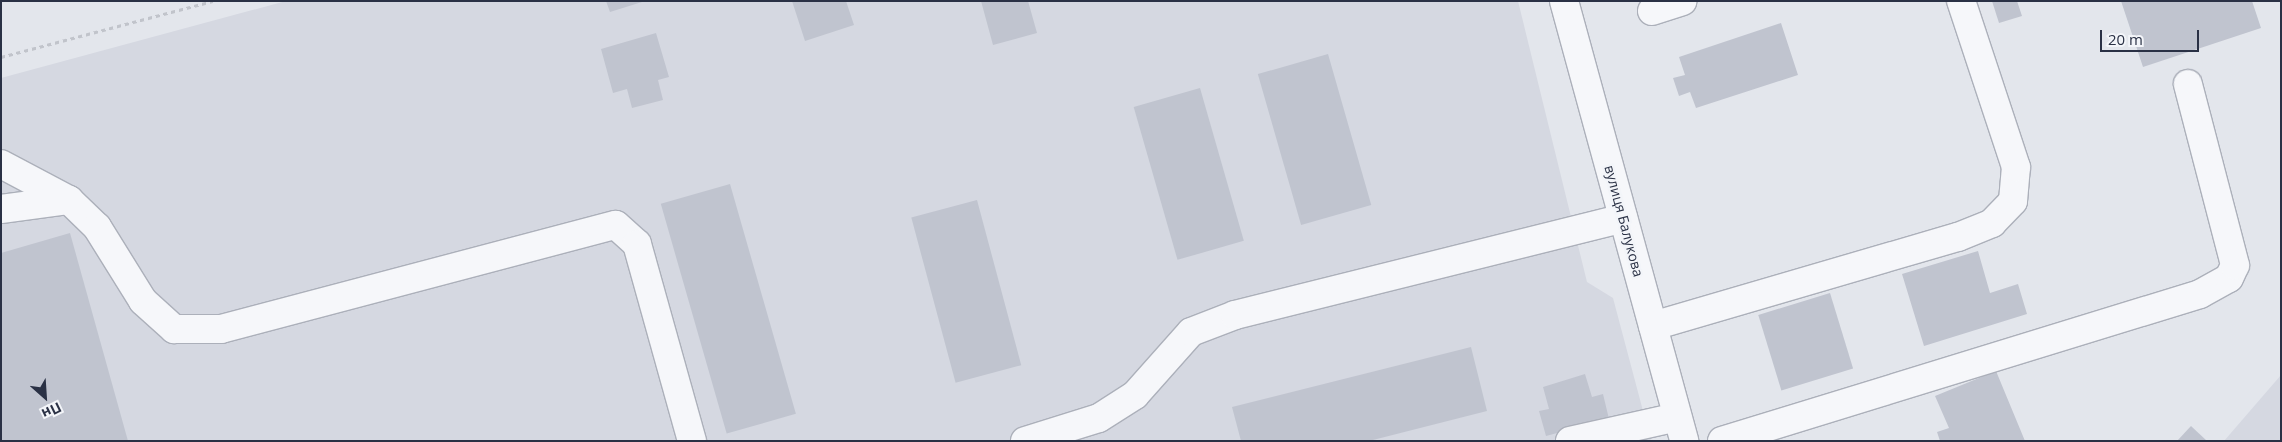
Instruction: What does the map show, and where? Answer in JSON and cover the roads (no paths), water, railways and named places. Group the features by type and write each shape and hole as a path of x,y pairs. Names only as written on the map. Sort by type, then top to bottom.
{"street":[{"name":"вулиця Балукова","path":"1564,1 1681,429"},
{"path":"1652,11 1682,1"},
{"path":"1653,326 1958,237 1992,223 2003,212 2014,200 2016,167 1961,1"},
{"path":"1722,441 2200,294 2229,278 2235,266 2188,84"},
{"path":"1,164 69,200 97,227 142,301 174,329 221,329 616,225 637,244 692,441"},
{"path":"1,209 69,200"},
{"path":"1025,441 1099,418 1135,395 1192,332 1235,315 1623,218"},
{"path":"1570,441 1681,429"}]}
